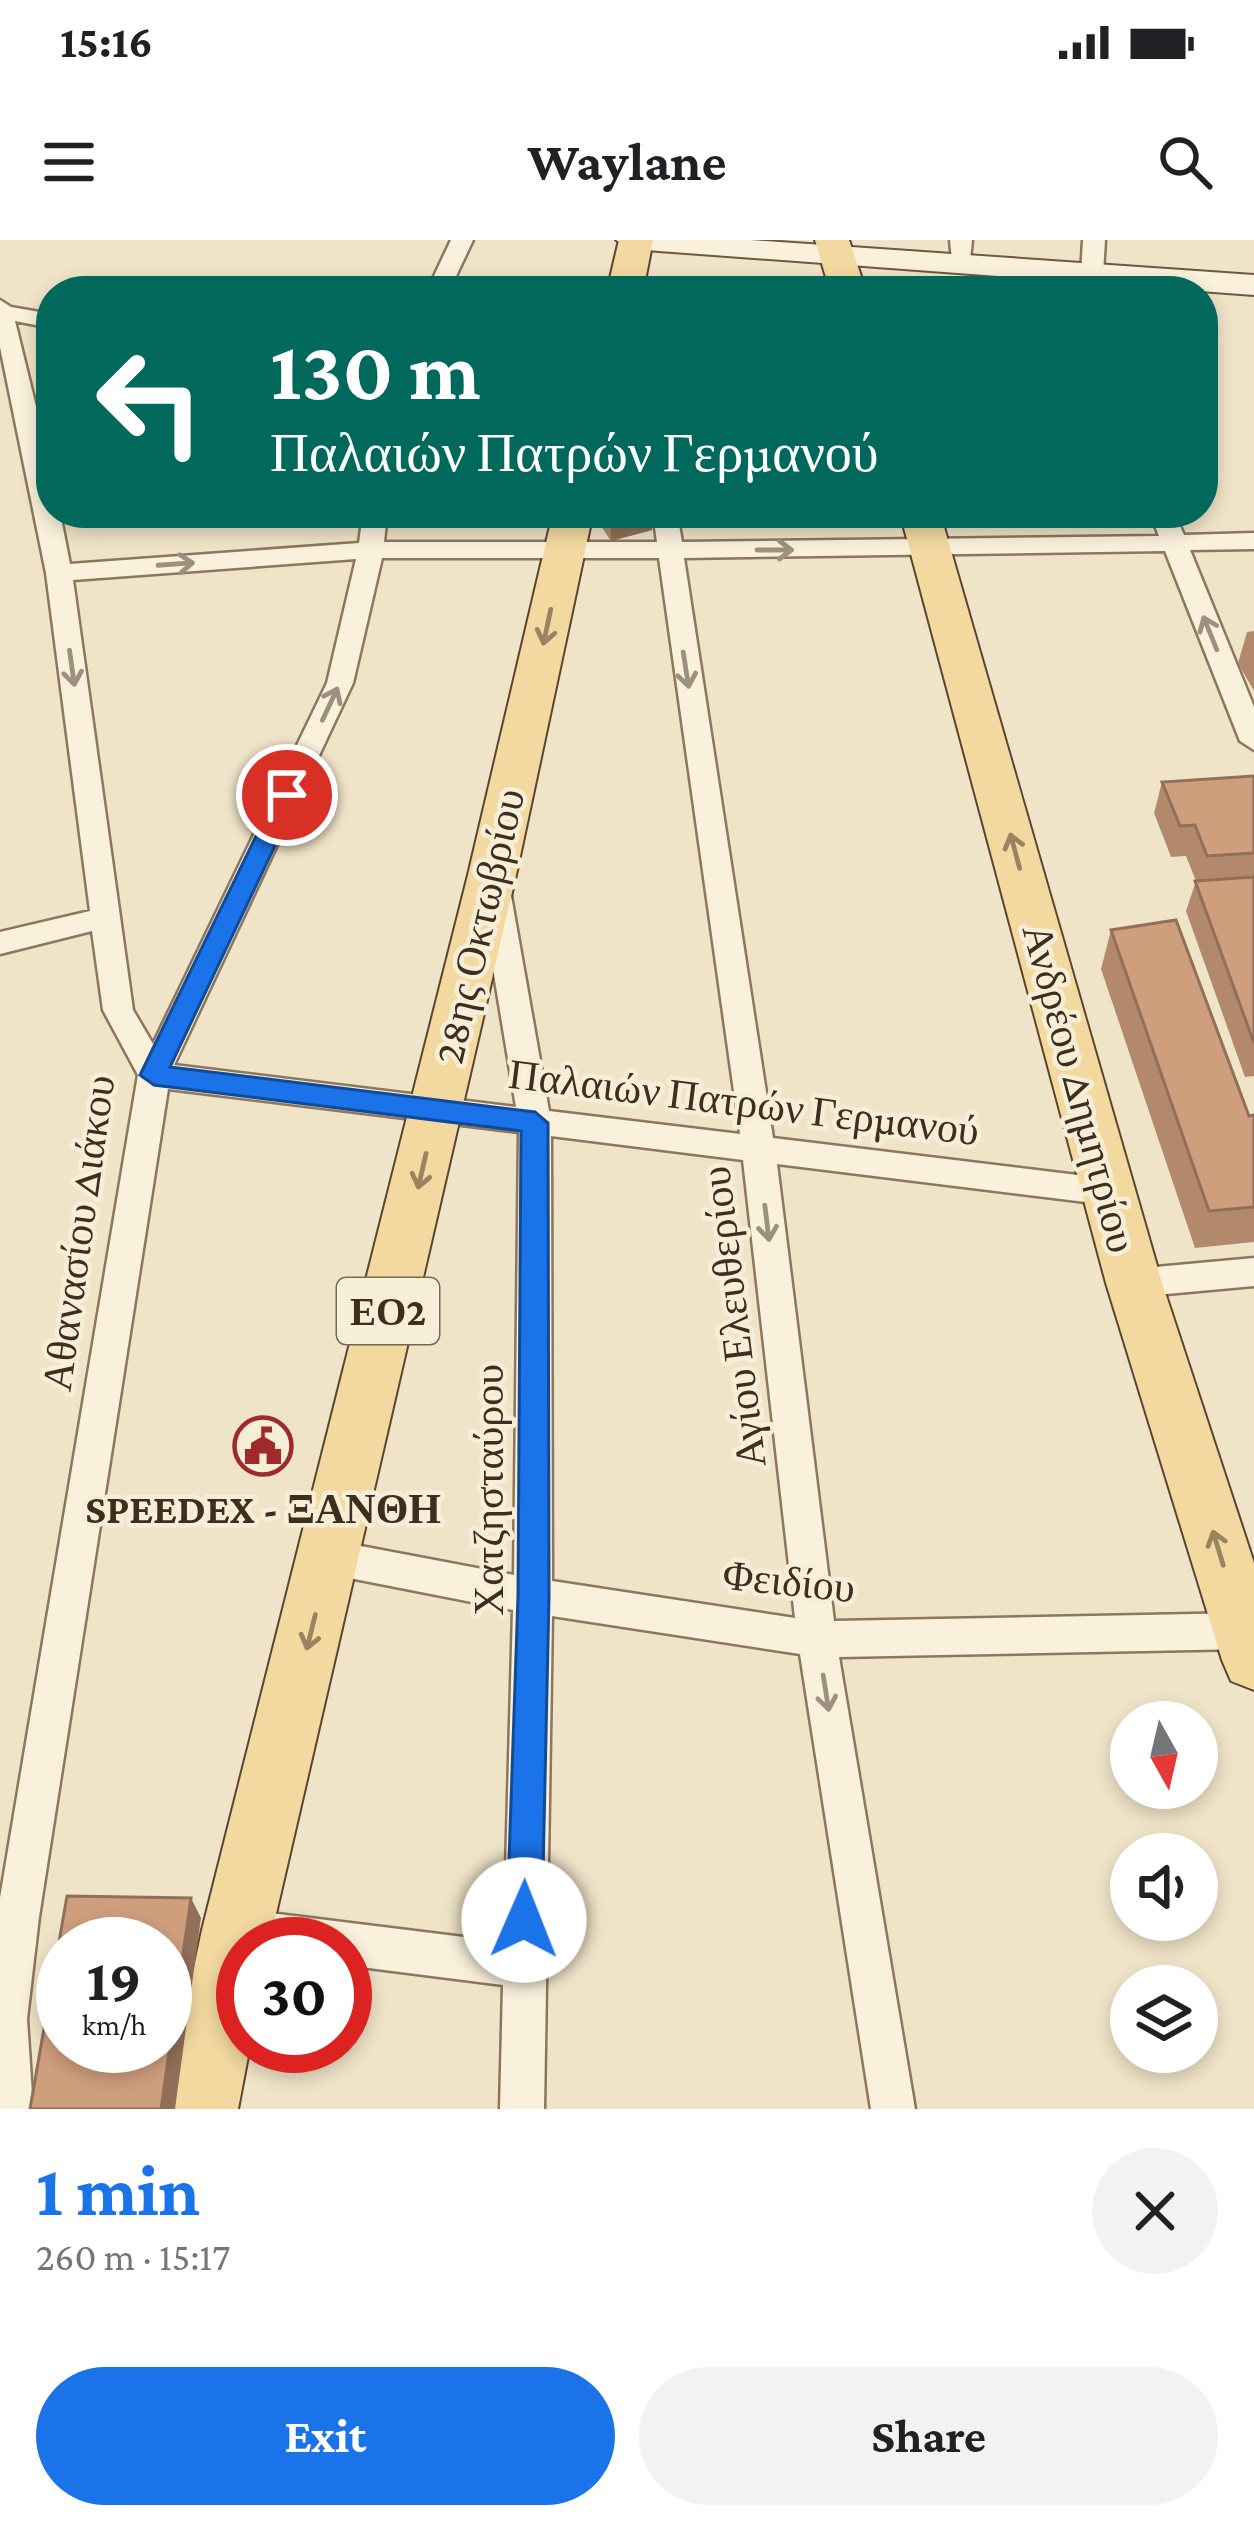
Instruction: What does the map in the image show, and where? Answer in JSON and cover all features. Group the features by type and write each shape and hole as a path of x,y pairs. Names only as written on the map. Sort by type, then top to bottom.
{"main road":[{"path":"628,276 635,240"},
{"name":"Ανδρέου Δημητρίου","path":"926,531 1134,1283 1249,1645"},
{"name":"28ης Οκτωβρίου","path":"240,1917 436,1112 568,532"},
{"name":"28ης Οκτωβρίου","path":"201,2109 216,2034"}],"street":[{"path":"445,276 462,240"},
{"path":"635,240 961,252 1058,276"},
{"path":"1092,276 1094,240"},
{"path":"1218,285 1254,285"},
{"path":"1,310 36,318"},
{"name":"Αθανασίου Διάκου","path":"1,310 36,453"},
{"name":"Αθανασίου Διάκου","path":"10,2109 4,2019 6,1914 154,1075 118,1010 50,528"},
{"path":"154,1075 340,683 373,528"},
{"name":"Αγίου Ελευθερίου","path":"666,528 758,1146 817,1639 893,2109"},
{"path":"1167,528 1254,741"},
{"path":"59,573 568,532 668,550 926,531 1254,541"},
{"name":"Χατζησταύρου","path":"492,875 535,1123 533,1596 522,2109"},
{"path":"0,943 104,918"},
{"name":"Παλαιών Πατρών Γερμανού","path":"154,1075 1109,1192"},
{"path":"1134,1283 1254,1272"},
{"name":"Φειδίου","path":"329,1557 533,1596 817,1639 1249,1645"},
{"path":"372,1947 523,1966"}],"building":[{"path":"1254,776 1254,853 1207,856 1195,825 1180,826 1162,782"},
{"path":"1254,877 1254,1043 1195,881"},
{"path":"1176,920 1249,1116 1254,1115 1254,1207 1209,1211 1111,930"},
{"path":"67,1896 191,1898 188,1917 63,1917"},
{"path":"36,2073 166,2073 161,2109 30,2109"}],"place":[{"name":"SPEEDEX - ΞΑΝΘΗ","path":"263,1446"}],"route":[{"path":"287,795 154,1075 535,1123 533,1596 524,1920"}]}
